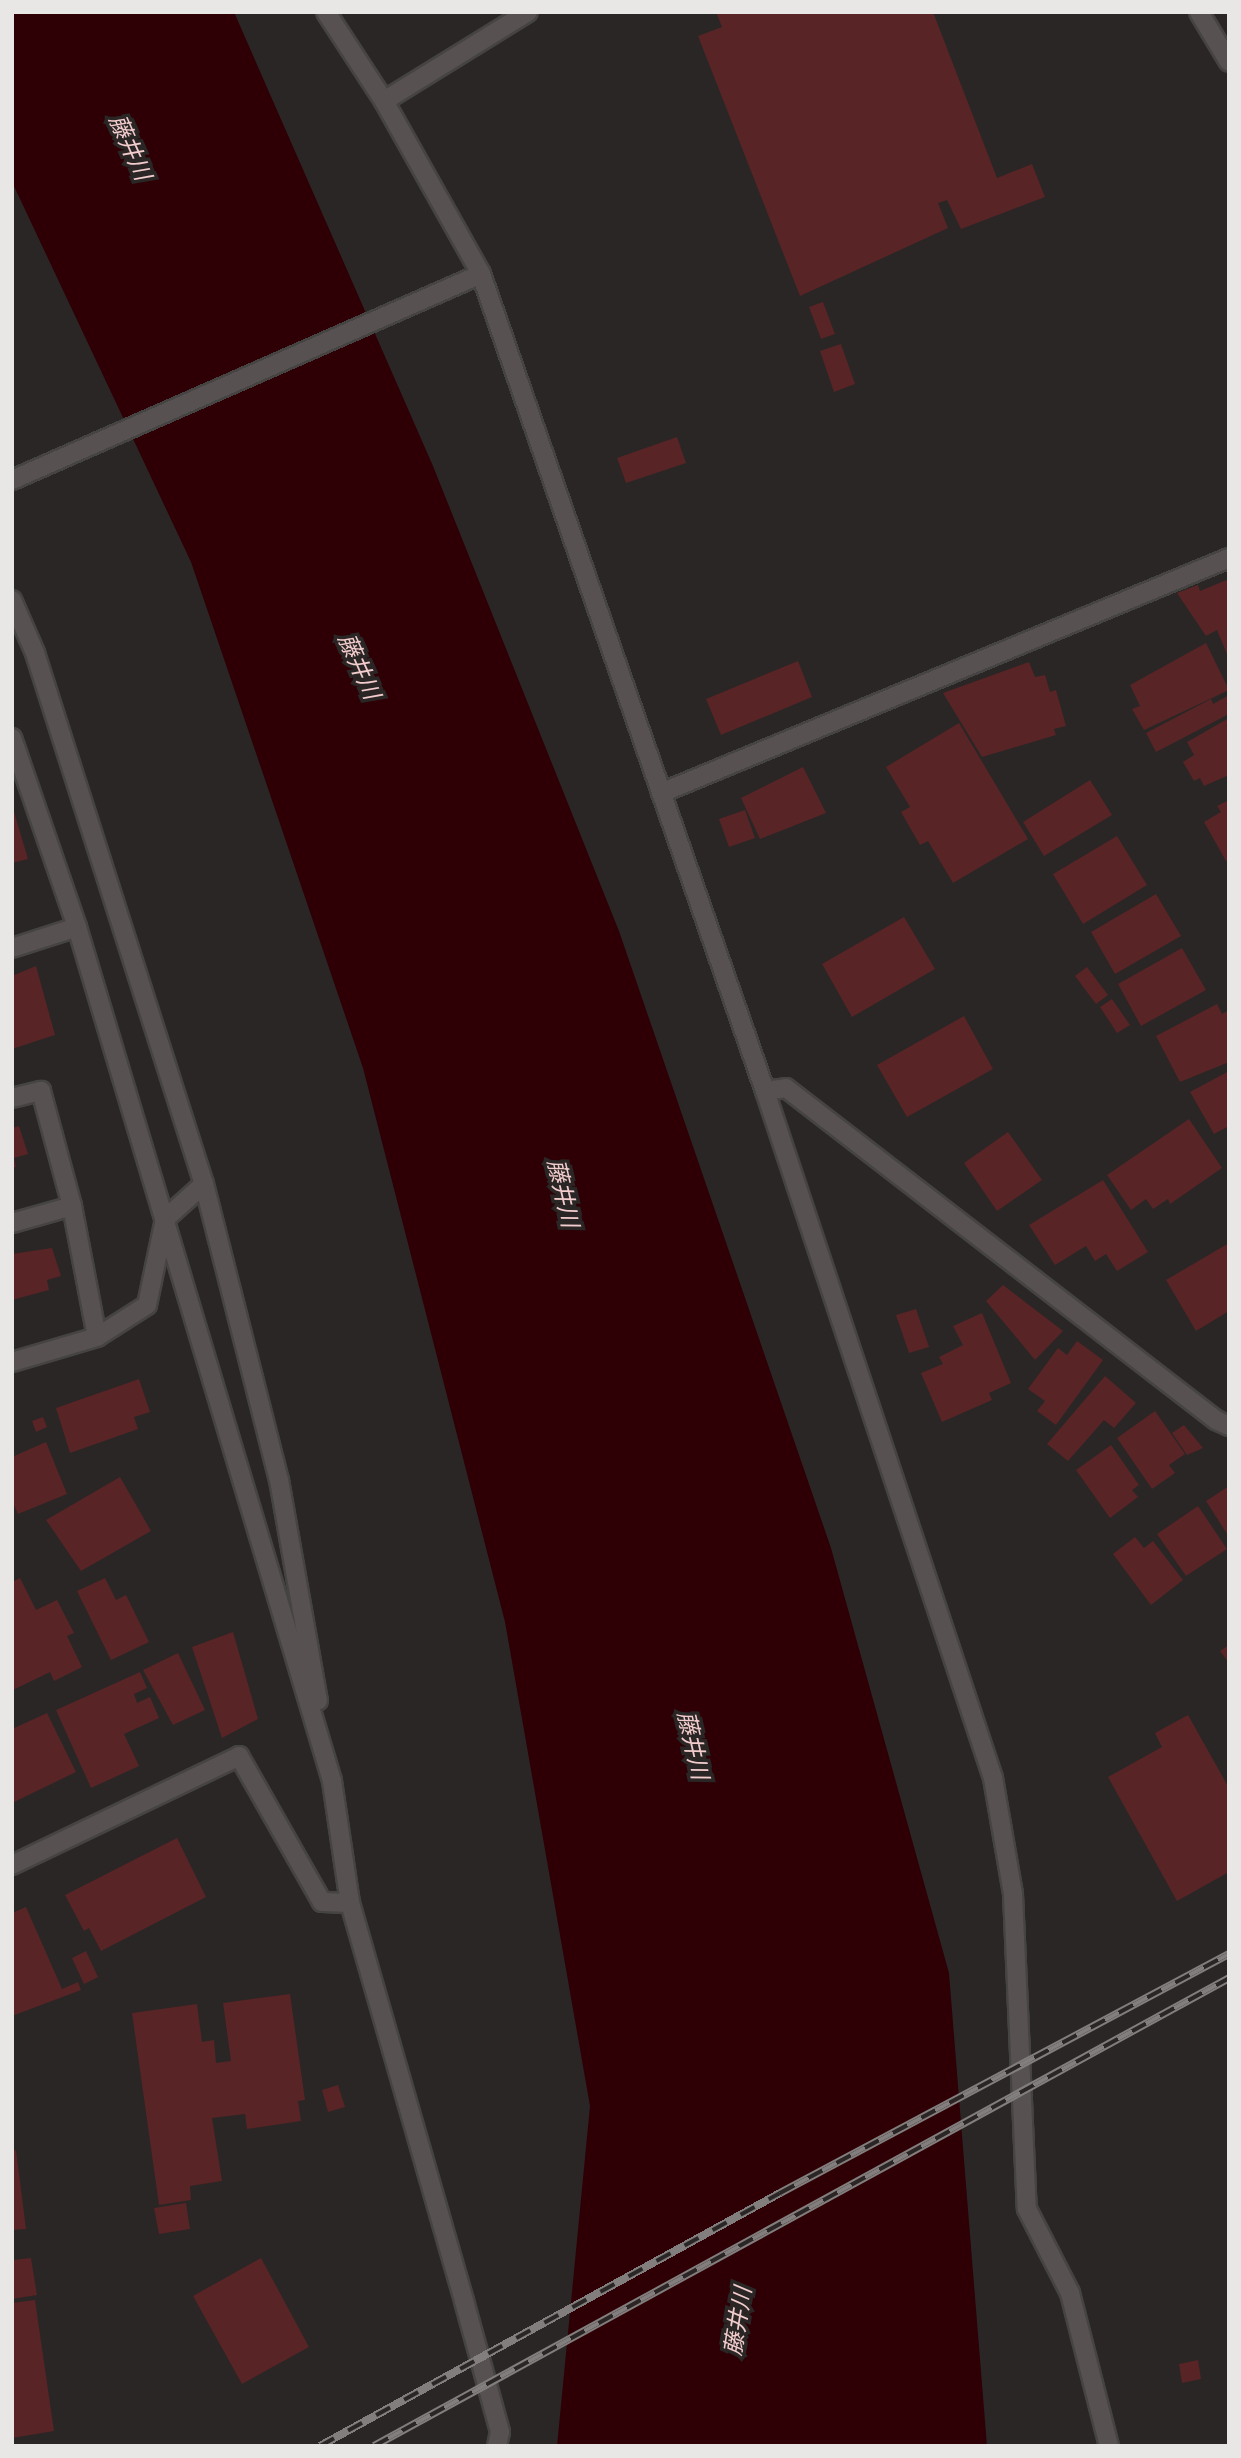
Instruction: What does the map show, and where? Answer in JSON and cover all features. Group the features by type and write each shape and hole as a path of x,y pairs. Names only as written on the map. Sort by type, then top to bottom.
{"street":[{"path":"326,12 384,101 481,274 765,1091 993,1778 1013,1894 1027,2209 1070,2293 1109,2446"},
{"path":"384,101 528,12"},
{"path":"1199,12 1229,62"},
{"path":"12,480 481,274"},
{"path":"661,793 1229,558"},
{"path":"12,600 35,653 204,1184 279,1480 332,1781 350,1902 500,2432 497,2446"},
{"path":"12,738 77,928 332,1781"},
{"path":"12,948 77,928"},
{"path":"765,1091 786,1088 1216,1420 1229,1426"},
{"path":"12,1098 41,1091 72,1206 97,1337"},
{"path":"12,1362 97,1337 147,1305 165,1219 204,1184"},
{"path":"12,1223 72,1206"},
{"path":"12,1865 239,1756 322,1902 350,1902"}],"water":[{"name":"藤井川","path":"12,12 234,12 433,466 619,931 831,1548 949,1973 987,2446 557,2446 590,2106 505,1622 363,1068 191,562 12,182"}],"building":[{"path":"716,12 933,12 997,178 1032,164 1045,197 961,229 947,200 938,203 948,228 800,296 698,36 722,27"},
{"path":"823,302 835,334 821,339 809,307"},
{"path":"841,344 855,384 834,392 820,351"},
{"path":"677,437 686,463 626,483 617,458"},
{"path":"1229,579 1229,659 1217,630 1206,636 1177,593 1198,585 1200,591"},
{"path":"1206,643 1229,690 1144,730 1132,709 1140,706 1130,685"},
{"path":"798,661 812,697 721,735 706,699"},
{"path":"1029,662 1035,677 1045,675 1050,692 1056,690 1066,726 1054,729 1056,735 982,757 943,693"},
{"path":"1229,695 1229,714 1156,752 1146,733 1211,699 1213,704"},
{"path":"1229,718 1229,775 1204,786 1200,778 1194,781 1183,762 1194,755 1187,742"},
{"path":"959,723 1028,839 953,883 928,841 920,845 901,812 910,807 886,767"},
{"path":"803,767 826,813 760,839 741,798"},
{"path":"1090,780 1112,815 1044,856 1023,822"},
{"path":"1229,800 1229,860 1226,861 1204,822 1221,812 1217,806"},
{"path":"12,805 28,859 12,863"},
{"path":"745,810 755,838 729,847 719,819"},
{"path":"1117,836 1147,885 1083,924 1053,874"},
{"path":"1156,894 1181,936 1115,974 1091,932"},
{"path":"904,917 935,969 852,1017 822,964"},
{"path":"1182,948 1206,990 1141,1026 1118,984"},
{"path":"36,966 55,1035 12,1049 12,976"},
{"path":"1087,967 1108,995 1096,1004 1075,976"},
{"path":"1112,999 1130,1025 1117,1033 1100,1007"},
{"path":"1217,1004 1222,1014 1229,1010 1229,1062 1180,1082 1156,1036"},
{"path":"964,1016 993,1069 907,1117 877,1065"},
{"path":"1229,1071 1229,1126 1214,1134 1190,1092"},
{"path":"1189,1119 1222,1168 1170,1204 1168,1199 1153,1209 1146,1199 1131,1210 1107,1175"},
{"path":"19,1126 28,1154 14,1158 16,1167 12,1168 12,1128"},
{"path":"1008,1132 1042,1180 997,1211 964,1163"},
{"path":"1103,1180 1148,1252 1117,1271 1106,1254 1095,1261 1086,1246 1055,1265 1029,1225"},
{"path":"1229,1243 1229,1311 1196,1331 1166,1280"},
{"path":"52,1248 61,1276 47,1280 49,1290 12,1300 12,1254"},
{"path":"1003,1285 1063,1331 1035,1360 986,1301"},
{"path":"916,1309 929,1347 909,1353 896,1315"},
{"path":"982,1313 1011,1383 989,1393 992,1400 942,1422 921,1373 943,1364 939,1357 963,1345 953,1326"},
{"path":"1077,1341 1103,1360 1056,1425 1037,1411 1045,1401 1028,1389 1058,1348 1067,1355"},
{"path":"1105,1376 1136,1403 1114,1428 1104,1420 1068,1461 1047,1444"},
{"path":"139,1379 150,1412 134,1417 138,1429 70,1453 56,1408"},
{"path":"1155,1411 1185,1454 1169,1465 1175,1473 1152,1489 1117,1438"},
{"path":"43,1417 47,1427 36,1432 32,1421"},
{"path":"1184,1425 1203,1448 1187,1455 1172,1433"},
{"path":"46,1442 67,1494 18,1514 12,1501 12,1457"},
{"path":"1111,1445 1139,1485 1132,1490 1138,1497 1110,1518 1076,1470"},
{"path":"120,1477 151,1531 81,1571 46,1520"},
{"path":"1229,1486 1229,1537 1206,1501"},
{"path":"1198,1506 1227,1549 1186,1576 1157,1534"},
{"path":"1135,1537 1144,1548 1153,1541 1183,1580 1151,1605 1113,1554"},
{"path":"20,1578 36,1610 57,1600 74,1633 67,1636 82,1667 54,1681 50,1672 13,1690 12,1582"},
{"path":"105,1578 116,1600 126,1595 149,1642 111,1660 77,1591"},
{"path":"233,1632 258,1719 222,1738 192,1647"},
{"path":"1229,1645 1229,1663 1220,1651"},
{"path":"178,1653 205,1710 173,1725 143,1670"},
{"path":"140,1672 147,1688 134,1694 137,1703 150,1697 159,1718 124,1734 139,1766 91,1788 56,1710"},
{"path":"47,1713 76,1772 12,1803 12,1729"},
{"path":"1188,1715 1229,1788 1229,1872 1177,1901 1108,1777 1162,1747 1155,1733"},
{"path":"177,1838 206,1897 101,1951 89,1928 84,1931 65,1895"},
{"path":"26,1907 62,1989 78,1982 81,1990 12,2016 12,1913"},
{"path":"86,1951 98,1977 84,1984 72,1958"},
{"path":"290,1994 305,2100 298,2101 301,2121 247,2129 245,2114 212,2118 222,2181 190,2186 191,2200 159,2205 132,2013 197,2004 202,2042 214,2040 216,2063 231,2061 223,2003"},
{"path":"338,2085 345,2107 328,2112 322,2090"},
{"path":"16,2150 26,2229 12,2230 12,2151"},
{"path":"186,2203 190,2229 159,2234 154,2208"},
{"path":"31,2258 37,2295 12,2299 12,2260"},
{"path":"261,2258 309,2347 242,2384 193,2296"},
{"path":"35,2300 54,2431 12,2438 12,2303"},
{"path":"1198,2360 1201,2379 1182,2383 1179,2364"}],"railway":[{"path":"320,2446 780,2193 1229,1954"},
{"path":"374,2446 1229,1978"}]}
